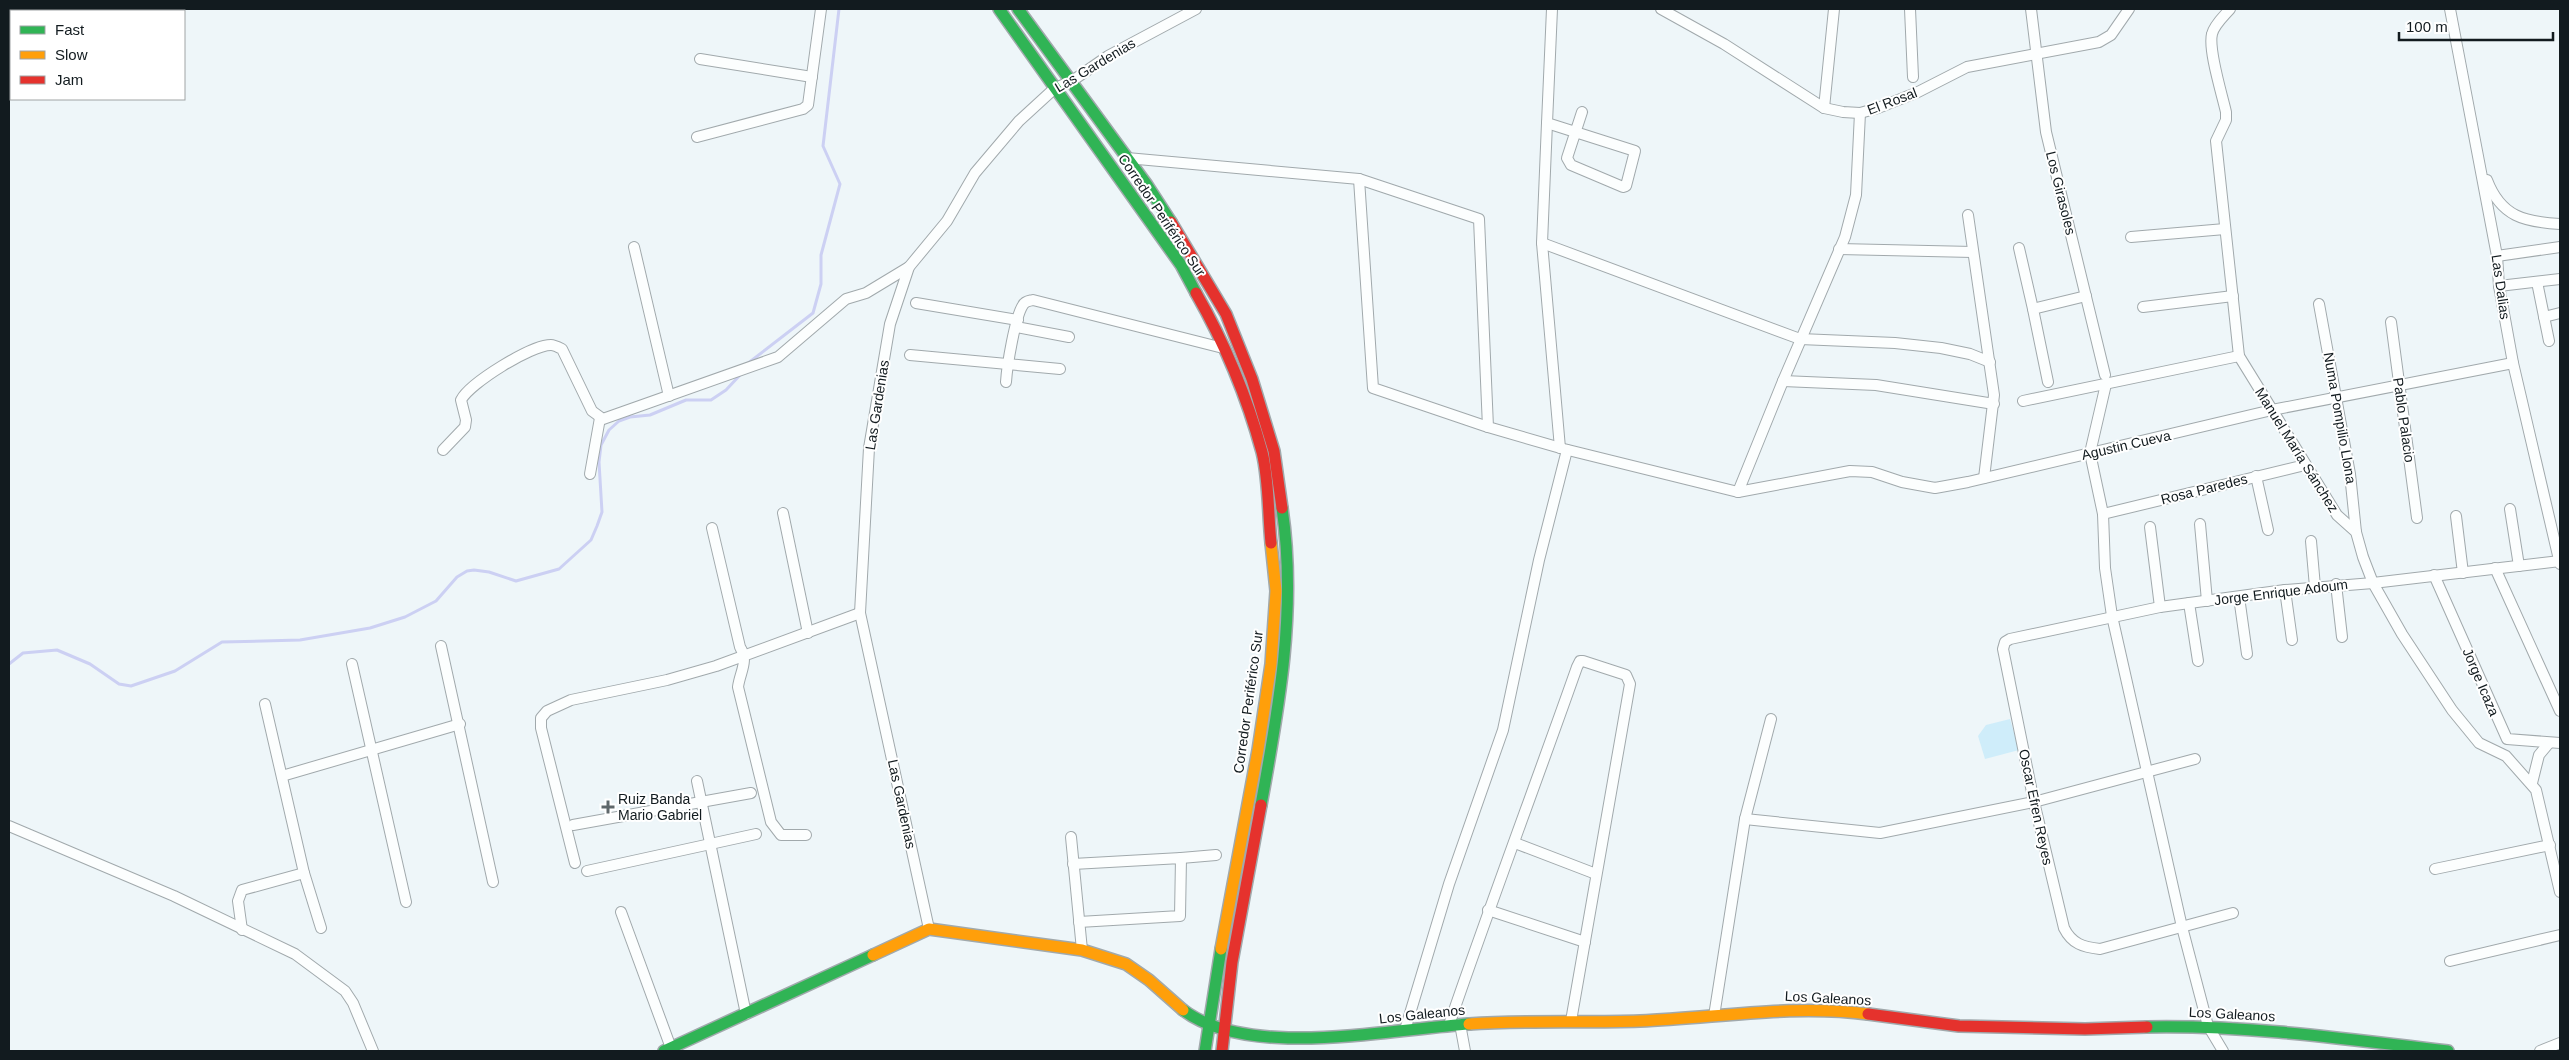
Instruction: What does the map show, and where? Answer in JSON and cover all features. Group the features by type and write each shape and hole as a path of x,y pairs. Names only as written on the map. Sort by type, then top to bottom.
{"main road":[{"name":"Corredor Periférico Sur","path":"999,9 1181,264 1239,384 1262,452 1276,591 1271,664 1205,1051"},
{"name":"Corredor Periférico Sur","path":"1018,9 1127,158 1192,255 1226,314 1252,379 1274,451 1283,512 1289,590 1283,670 1271,752 1232,962 1222,1051"},
{"name":"Los Galeanos","path":"929,930 1082,950 1126,964 1149,980 1194,1019 1224,1032 1284,1040 1322,1041 1454,1024 1641,1021 1781,1010 1844,1011 1959,1026 2085,1029 2208,1026 2318,1035 2448,1051"},
{"path":"668,1050 929,930"}],"street":[{"path":"697,137 803,109 808,105 821,9"},
{"name":"Las Gardenias","path":"929,930 860,613 869,448 890,324 909,267 946,221 975,173 1019,121 1055,88 1072,81 1108,56 1194,9"},
{"path":"1405,1030 1450,884 1502,730 1564,449 1542,243 1552,9"},
{"name":"El Rosal","path":"1660,9 1724,44 1824,108 1860,113 1918,92 1966,67 2099,42 2111,35 2129,9"},
{"path":"1824,108 1834,9"},
{"path":"1910,9 1913,77"},
{"name":"Los Girasoles","path":"2031,9 2046,132 2105,380"},
{"path":"2119,9 2120,21"},
{"name":"Manuel María Sánchez","path":"2230,9 2218,22 2212,34 2214,59 2226,112 2226,120 2216,141 2239,356 2337,516 2356,532"},
{"name":"Las Dalias","path":"2450,9 2497,256 2499,286 2513,362 2560,562"},
{"path":"700,60 812,77"},
{"path":"1547,122 1577,131 1635,151 1626,186 1623,187 1571,165 1567,158 1577,131 1582,112"},
{"path":"1359,179 1373,388 1488,428 1738,492 1839,249 1856,195 1860,113"},
{"path":"2478,151 2491,191 2506,211 2534,223 2560,224"},
{"path":"1127,158 1359,179 1479,219 1488,428"},
{"path":"1968,215 1990,362 1994,404 1984,478"},
{"path":"2131,237 2226,229"},
{"path":"1542,243 1800,339 1895,343 1941,348 1970,354 1990,362"},
{"path":"634,247 669,396"},
{"path":"2497,256 2560,247"},
{"path":"2019,248 2048,382"},
{"path":"1839,249 1973,252"},
{"path":"600,418 669,396 778,357 846,299 866,293 909,267"},
{"path":"2499,286 2560,279"},
{"path":"2537,282 2549,341"},
{"path":"2033,309 2086,296"},
{"path":"2143,307 2233,296"},
{"path":"1006,382 1007,363 1022,305 1027,301 1033,300 1223,348"},
{"path":"916,303 1017,323 1069,337"},
{"name":"Numa Pompilio Llona","path":"2319,304 2338,397 2350,474 2356,532"},
{"path":"2544,316 2560,313"},
{"name":"Pablo Palacio","path":"2392,322 2398,385 2417,518"},
{"path":"443,450 465,427 466,420 461,400 465,392 502,366 552,344 562,349 592,411 600,418"},
{"path":"910,355 1060,369"},
{"path":"2022,401 2105,380 2239,356"},
{"name":"Agustin Cueva","path":"1738,492 1850,471 1872,472 1902,482 1935,488 2272,410 2513,362"},
{"path":"2105,380 2090,453 2103,514 2105,568 2112,616 2149,771 2182,927 2208,1026 2223,1051"},
{"path":"1783,381 1876,385 1994,404"},
{"path":"590,474 600,418"},
{"name":"Rosa Paredes","path":"2103,514 2305,465"},
{"path":"2256,476 2268,530"},
{"path":"2510,509 2519,566"},
{"path":"783,513 808,632"},
{"path":"2456,516 2462,572"},
{"path":"2200,524 2207,601"},
{"path":"2150,527 2160,607"},
{"path":"712,528 740,647 746,656 745,664 740,671 738,687 771,822 781,835 806,835"},
{"path":"2356,532 2362,557 2373,582 2402,634 2452,710 2479,743 2506,756 2532,783 2540,800 2560,892"},
{"path":"2311,541 2315,587"},
{"name":"Jorge Enrique Adoum","path":"2004,642 2112,616 2160,607 2336,584 2373,582 2560,562"},
{"path":"2495,568 2560,711"},
{"name":"Jorge Icaza","path":"2434,575 2507,739"},
{"path":"2336,584 2342,637"},
{"path":"2285,590 2292,640"},
{"path":"2238,597 2247,654"},
{"path":"2189,603 2198,661"},
{"path":"575,863 541,728 541,718 547,711 571,700 667,680 746,656 860,613"},
{"name":"Oscar Efren Reyes","path":"2004,642 2003,649 2034,802 2064,928 2069,938 2078,945 2100,949 2182,927"},
{"path":"441,646 460,724 493,882"},
{"path":"1465,1051 1454,1024 1488,910 1515,843 1580,661 1626,675 1630,684 1584,942 1572,1021"},
{"path":"352,664 406,902"},
{"path":"265,704 304,873 321,928"},
{"path":"1714,1016 1745,819 1771,719"},
{"path":"282,776 460,724"},
{"path":"2506,756 2509,745 2507,739 2560,743"},
{"path":"2532,783 2539,755 2549,743"},
{"path":"1745,819 1880,833 2034,802 2195,759"},
{"path":"697,781 746,1014"},
{"path":"573,825 751,793"},
{"path":"9,826 174,896 295,954 345,990 353,1003 373,1051"},
{"path":"587,871 756,834"},
{"path":"1071,838 1082,950"},
{"path":"1515,843 1596,874"},
{"path":"2435,869 2550,845"},
{"path":"1073,864 1216,855"},
{"path":"1079,922 1180,916 1181,858"},
{"path":"242,930 238,901 242,890 304,873"},
{"path":"1488,910 1584,942"},
{"path":"620,912 668,1050"},
{"path":"2182,927 2233,913"},
{"path":"2450,961 2560,935"},
{"path":"2540,1051 2560,1043"}],"shaded area":[{"path":"2010,719 2019,750 1985,759 1978,736 1986,725"}],"waterway":[{"path":"747,364 813,313 821,284 821,255 840,184 823,146 839,9"},
{"path":"9,664 23,653 57,650 90,664 119,684 131,686 175,671 222,642 300,640 370,628 405,617 436,601 457,577 467,571 489,572 516,581 559,569 591,540 597,526 602,512 599,462 601,445 609,430 619,421 630,417 650,415 686,400 711,400 726,390 741,374"}],"traffic: fast":[{"path":"999,9 1181,265 1196,293"},
{"path":"1018,9 1147,185 1171,222"},
{"path":"1261,805 1280,694 1287,620 1288,583 1282,508"},
{"path":"1205,1051 1221,949"},
{"path":"664,1051 873,955"},
{"path":"1183,1010 1211,1025 1244,1034 1282,1038 1321,1038 1469,1024"},
{"path":"2147,1027 2223,1028 2448,1051"}],"traffic: slow":[{"path":"1221,949 1258,750 1271,664 1276,591 1271,543"},
{"path":"873,955 929,929 1082,950 1126,964 1149,980 1183,1010"},
{"path":"1469,1024 1640,1021 1811,1010 1868,1014"}],"traffic: jam":[{"path":"1171,222 1226,314 1252,379 1274,451 1282,508"},
{"path":"1196,293 1234,370 1256,431 1266,474 1271,543"},
{"path":"1222,1051 1232,962 1261,805"},
{"path":"1868,1014 1959,1026 2085,1029 2147,1027"}],"place":[{"name":"Ruiz Banda Mario Gabriel","path":"608,807"}]}
